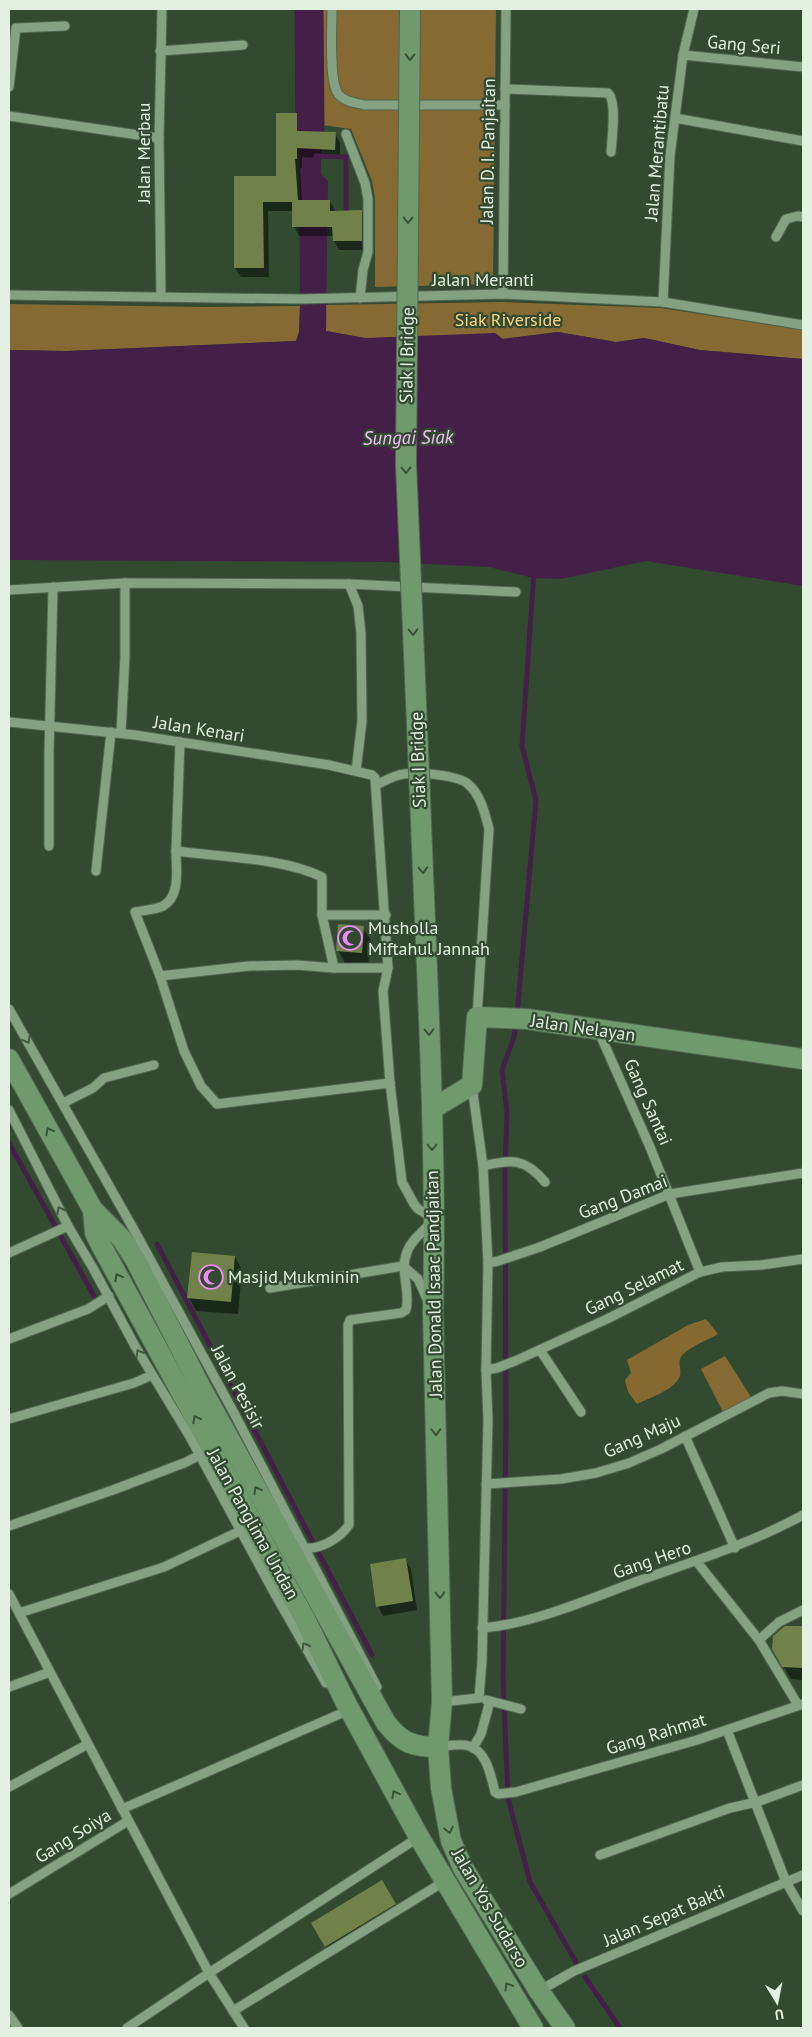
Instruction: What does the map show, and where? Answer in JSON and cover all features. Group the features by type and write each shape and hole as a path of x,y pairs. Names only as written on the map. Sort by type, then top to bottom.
{"main road":[{"name":"Siak I Bridge","path":"410,9 406,464 421,821"},
{"name":"Jalan Donald Isaac Pandjaitan","path":"421,821 432,1109 433,1312 442,1702 438,1747"},
{"name":"Jalan Nelayan","path":"477,1017 527,1019 803,1059"},
{"path":"432,1109 472,1085 477,1017"},
{"name":"Jalan Panglima Undan","path":"9,1059 93,1210 111,1227 132,1254 226,1416 314,1614 347,1706 419,1837"},
{"name":"Jalan Panglima Undan","path":"93,1210 95,1233 102,1248 228,1493 314,1614 395,1736 408,1744 438,1747"},
{"name":"Jalan Yos Sudarso","path":"438,1747 441,1788 451,1841 463,1868 539,1990 566,2028"},
{"name":"Jalan Yos Sudarso","path":"419,1837 533,2028"}],"street":[{"name":"Jalan Merbau","path":"160,297 159,138 162,9"},
{"path":"332,9 333,79 338,93 348,101 366,105 505,105"},
{"name":"Jalan D. I. Panjaitan","path":"503,294 506,9"},
{"name":"Jalan Merantibatu","path":"663,302 670,156 682,55 694,9"},
{"path":"9,87 16,28 65,26"},
{"path":"160,51 243,45"},
{"name":"Gang Seri","path":"682,55 803,67"},
{"path":"505,89 608,93 612,106 611,152"},
{"path":"9,116 159,138"},
{"path":"675,118 803,141"},
{"path":"346,134 368,199 368,252 363,270 360,298"},
{"path":"776,237 786,219 798,216 803,217"},
{"name":"Jalan Meranti","path":"9,295 327,299 503,294 663,302 803,325"},
{"path":"96,871 116,732 124,656 125,582"},
{"path":"9,590 125,582 348,584 516,592"},
{"path":"348,584 358,606 361,633 362,721 356,771"},
{"path":"49,846 53,587"},
{"name":"Jalan Kenari","path":"9,722 116,732 356,771 372,774 376,785"},
{"path":"180,742 176,885 170,901 161,907 135,912 160,976 184,1051 201,1086 217,1104 390,1083"},
{"path":"303,1548 313,1549 329,1542 344,1533 349,1525 348,1325 350,1320 401,1313 406,1310 407,1293 403,1266 406,1252 412,1242 430,1224 433,1218 418,1209 402,1182 390,1083 383,991 388,968 376,785 404,774 422,773 455,778 467,782 479,799 489,829 477,1017"},
{"path":"176,851 234,857 312,872 322,877 322,915 334,968"},
{"path":"322,915 386,915"},
{"path":"160,976 249,966 297,965 334,968 388,968"},
{"name":"Jalan Pesisir","path":"9,1008 133,1228 208,1382"},
{"name":"Gang Santai","path":"598,1030 670,1194 700,1272"},
{"path":"63,1103 93,1088 104,1078 154,1065"},
{"path":"472,1085 483,1166 488,1263 486,1370 488,1420 479,1698"},
{"path":"9,1110 65,1227 109,1296 149,1376 197,1457 228,1493 239,1532 312,1660 330,1688 347,1706 122,1809"},
{"path":"483,1166 517,1162 533,1168 545,1182"},
{"name":"Gang Damai","path":"488,1263 540,1247 670,1194 803,1173"},
{"path":"9,1253 65,1227"},
{"name":"Gang Selamat","path":"486,1370 497,1368 540,1350 700,1272 722,1267 803,1260"},
{"path":"270,1288 403,1266"},
{"path":"403,1266 418,1280 433,1312"},
{"path":"9,1339 88,1308 109,1296"},
{"path":"540,1350 581,1412"},
{"path":"9,1419 134,1383 149,1376"},
{"name":"Gang Maju","path":"486,1484 561,1479 596,1473 637,1459 768,1393 803,1394"},
{"name":"Jalan Pesisir","path":"226,1416 303,1548 384,1699 386,1723"},
{"path":"685,1436 735,1548"},
{"path":"9,1526 113,1490 197,1457"},
{"name":"Gang Hero","path":"482,1628 508,1625 697,1562 761,1537 803,1515"},
{"path":"19,1613 164,1567 239,1532"},
{"path":"697,1562 759,1640 801,1704"},
{"path":"9,1594 209,1972 244,2028"},
{"path":"759,1640 779,1622 803,1610"},
{"path":"9,1687 50,1672"},
{"path":"442,1702 479,1698 516,1707"},
{"path":"438,1747 468,1745 473,1748 494,1702"},
{"name":"Gang Rahmat","path":"473,1748 483,1758 491,1776 495,1792 498,1794 516,1792 727,1730 801,1704"},
{"path":"727,1730 748,1787 757,1802 786,1882 803,1911"},
{"path":"9,1787 88,1744"},
{"path":"600,1854 730,1808 757,1802 803,1786"},
{"name":"Gang Soiya","path":"9,1894 128,1821"},
{"path":"127,2028 209,1972 419,1837"},
{"name":"Jalan Sepat Bakti","path":"539,1990 574,1971 803,1875"},
{"path":"233,2011 445,1881"},
{"path":"9,2015 18,2028"}],"green space":[{"path":"323,9 496,9 493,284 375,287 375,199 372,181 351,129 322,125"},
{"name":"Siak Riverside","path":"502,302 661,308 803,330 803,359 700,350 644,338 616,342 558,332 503,339 365,338 326,331 326,305"},
{"path":"9,304 205,307 300,306 299,332 296,341 67,351 9,350"},
{"path":"725,1356 751,1397 723,1412 701,1369"}],"shaded area":[{"path":"706,1319 718,1334 691,1348 682,1356 680,1359 680,1376 673,1385 664,1392 637,1404 628,1392 625,1380 631,1373 627,1360 688,1325"}],"water":[{"name":"Sungai Siak","path":"322,91 321,174 328,181 326,331 365,338 495,333 503,339 558,332 616,342 644,338 700,350 803,359 803,586 646,561 561,579 533,578 489,567 386,562 9,560 9,350 67,351 296,341 299,332 300,306 299,92"}],"building":[{"path":"276,113 297,113 297,131 336,132 335,150 297,148 297,159 295,159 298,200 330,200 330,211 362,210 362,241 333,241 332,227 292,227 292,202 263,202 264,268 234,268 234,176 276,176"},
{"name":"Musholla Miftahul Jannah","path":"338,924 364,926 362,953 336,951"},
{"name":"Masjid Mukminin","path":"192,1252 235,1256 231,1302 187,1298"},
{"path":"406,1558 413,1601 376,1607 370,1564"},
{"path":"785,1626 803,1626 803,1668 782,1667 772,1649 773,1636"},
{"path":"382,1880 396,1904 325,1947 311,1923"}],"waterway":[{"path":"309,9 310,131"},
{"path":"316,156 346,157 346,217"},
{"path":"517,1015 536,800 522,746 534,571"},
{"path":"516,1023 514,1037 502,1070 507,1112 505,1171 506,1424 503,1678 508,1798 530,1882 577,1964"},
{"path":"9,1143 94,1296"},
{"path":"157,1244 372,1655"},
{"path":"585,1977 620,2028"}],"place":[{"name":"Musholla Miftahul Jannah","path":"350,938"},
{"name":"Masjid Mukminin","path":"211,1277"}]}
